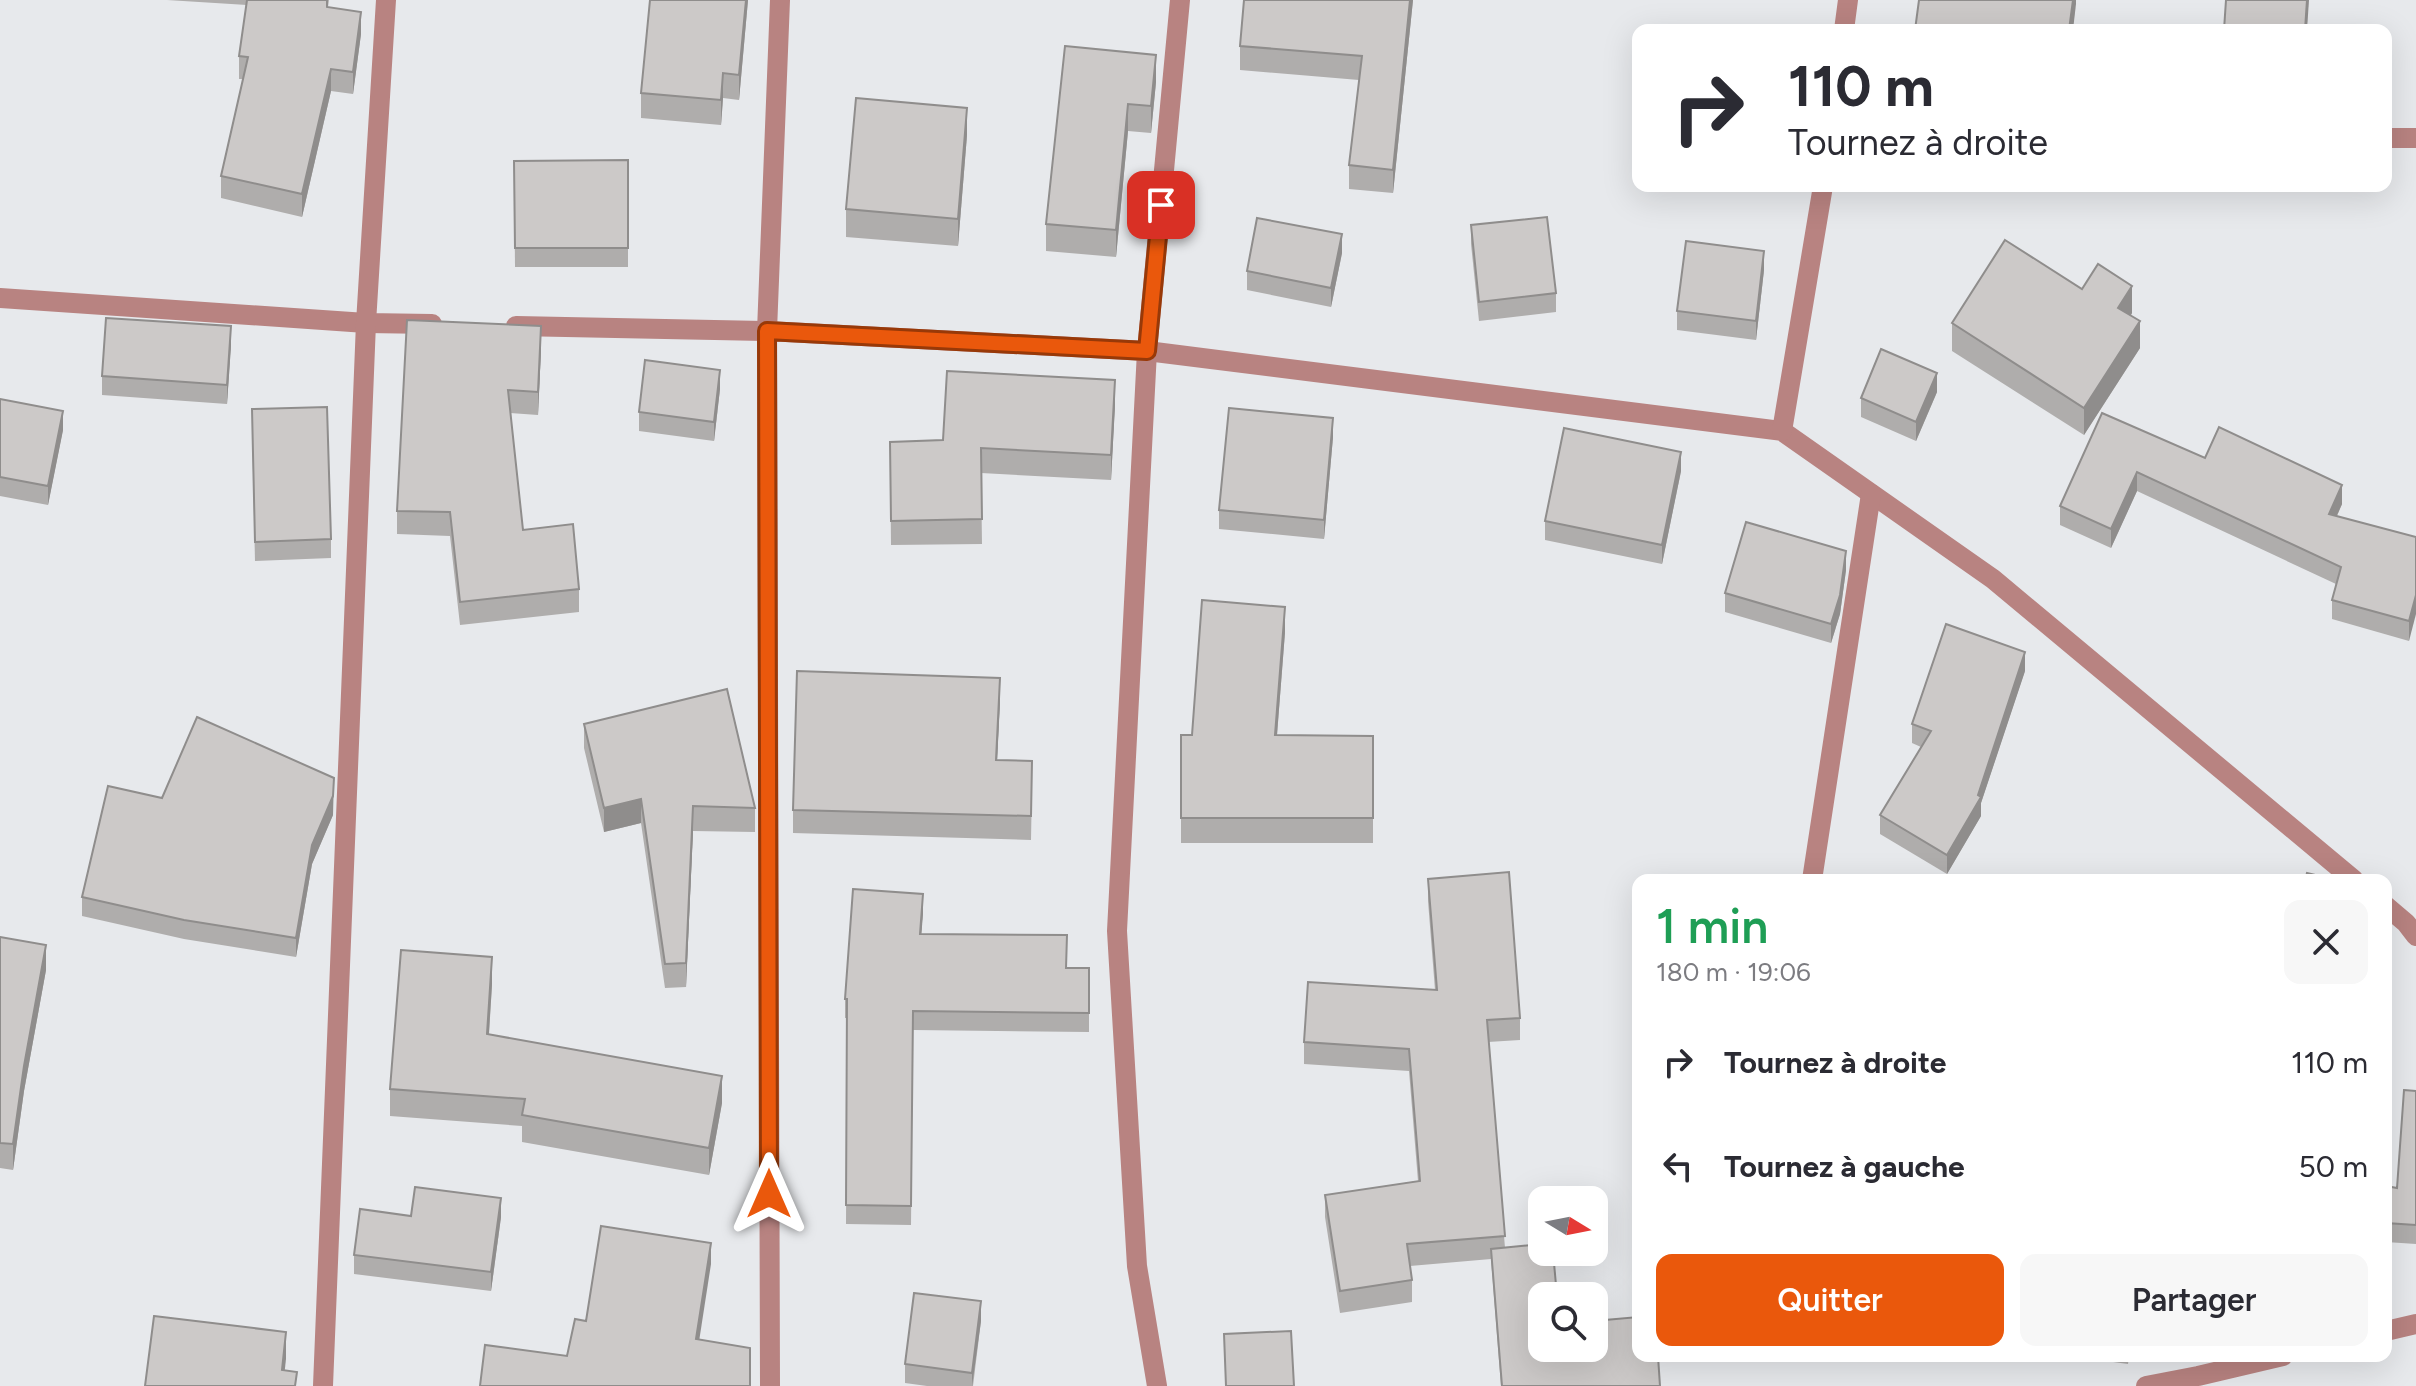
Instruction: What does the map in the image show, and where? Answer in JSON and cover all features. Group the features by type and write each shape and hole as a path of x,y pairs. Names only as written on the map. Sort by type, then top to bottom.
{"street":[{"path":"323,1386 366,323 386,0"},
{"path":"770,1386 767,331 780,0"},
{"path":"1157,1386 1137,1266 1117,931 1147,351 1180,0"},
{"path":"1845,24 1848,0"},
{"path":"2392,138 2416,138"},
{"path":"1782,431 1822,192"},
{"path":"0,298 366,323 459,325"},
{"path":"489,326 767,331 1147,351 1782,431 1993,579 2347,874"},
{"path":"1813,874 1871,494"},
{"path":"2392,911 2416,936"},
{"path":"2392,1330 2416,1324"},
{"path":"2146,1386 2258,1362"}],"building":[{"path":"247,0 327,0 327,7 361,12 353,72 331,69 302,194 221,176 248,57 239,56"},
{"path":"650,0 746,0 739,75 723,73 721,100 641,93"},
{"path":"1244,0 1410,0 1393,170 1349,165 1362,56 1240,46"},
{"path":"1919,0 2073,0 2070,24 1916,24"},
{"path":"2226,0 2307,0 2305,24 2224,24"},
{"path":"1065,46 1156,55 1151,106 1128,104 1116,230 1046,224"},
{"path":"856,98 967,108 958,219 846,209"},
{"path":"628,160 628,248 515,248 514,161"},
{"path":"1547,217 1556,293 1479,302 1471,225"},
{"path":"1257,218 1342,234 1331,288 1247,271"},
{"path":"2005,240 2082,289 2098,264 2132,286 2118,308 2140,321 2084,408 1952,323"},
{"path":"1686,241 1764,251 1756,321 1677,311"},
{"path":"106,318 231,326 227,385 102,376"},
{"path":"407,320 541,326 538,392 508,390 523,530 573,524 579,589 460,602 450,512 397,511"},
{"path":"1881,349 1937,373 1916,422 1861,398"},
{"path":"645,360 720,370 714,422 639,412"},
{"path":"947,371 1115,380 1111,455 981,448 982,519 891,521 890,442 943,440"},
{"path":"0,399 63,411 48,486 0,477"},
{"path":"327,407 331,539 255,542 252,409"},
{"path":"1229,408 1333,418 1324,520 1219,510"},
{"path":"2102,413 2205,458 2219,427 2342,485 2329,514 2416,537 2416,595 2409,621 2332,600 2341,567 2137,472 2111,529 2060,506"},
{"path":"1564,428 1681,452 1662,545 1545,521"},
{"path":"1746,522 1846,551 1840,595 1831,624 1725,593"},
{"path":"1202,600 1285,607 1275,735 1373,736 1373,818 1181,818 1181,735 1192,735"},
{"path":"1946,624 2025,652 1978,795 1981,797 1947,855 1880,815 1931,731 1912,724"},
{"path":"797,671 1000,678 996,760 1032,761 1031,816 793,810"},
{"path":"727,689 755,808 693,806 686,963 665,964 641,799 604,808 584,724"},
{"path":"197,717 334,778 333,796 312,845 296,938 184,920 82,897 108,786 162,798"},
{"path":"1509,872 1520,1018 1487,1020 1505,1236 1407,1244 1412,1280 1340,1291 1325,1195 1420,1181 1409,1049 1304,1042 1308,982 1437,990 1428,879"},
{"path":"853,889 923,894 920,934 1067,935 1066,968 1089,968 1089,1013 913,1011 911,1206 846,1205 845,999"},
{"path":"0,937 46,945 13,1144 0,1143"},
{"path":"401,950 492,957 487,1034 722,1076 709,1148 522,1115 525,1099 390,1089"},
{"path":"2404,1090 2416,1091 2416,1225 2392,1223 2392,1187 2397,1188"},
{"path":"415,1187 501,1198 491,1272 354,1255 360,1209 411,1216"},
{"path":"601,1226 711,1243 696,1339 750,1348 750,1386 480,1386 485,1345 567,1356 575,1319 586,1321"},
{"path":"1528,1245 1528,1266 1554,1266 1556,1282 1528,1282 1528,1362 1608,1362 1608,1320 1632,1318 1632,1362 1658,1362 1660,1386 1502,1386 1491,1249"},
{"path":"914,1293 981,1301 972,1373 905,1364"},
{"path":"154,1316 286,1332 282,1370 297,1372 295,1386 145,1386"},
{"path":"1291,1331 1294,1386 1226,1386 1224,1334"}],"route":[{"path":"769,1194 767,331 1147,351 1161,205"}]}
